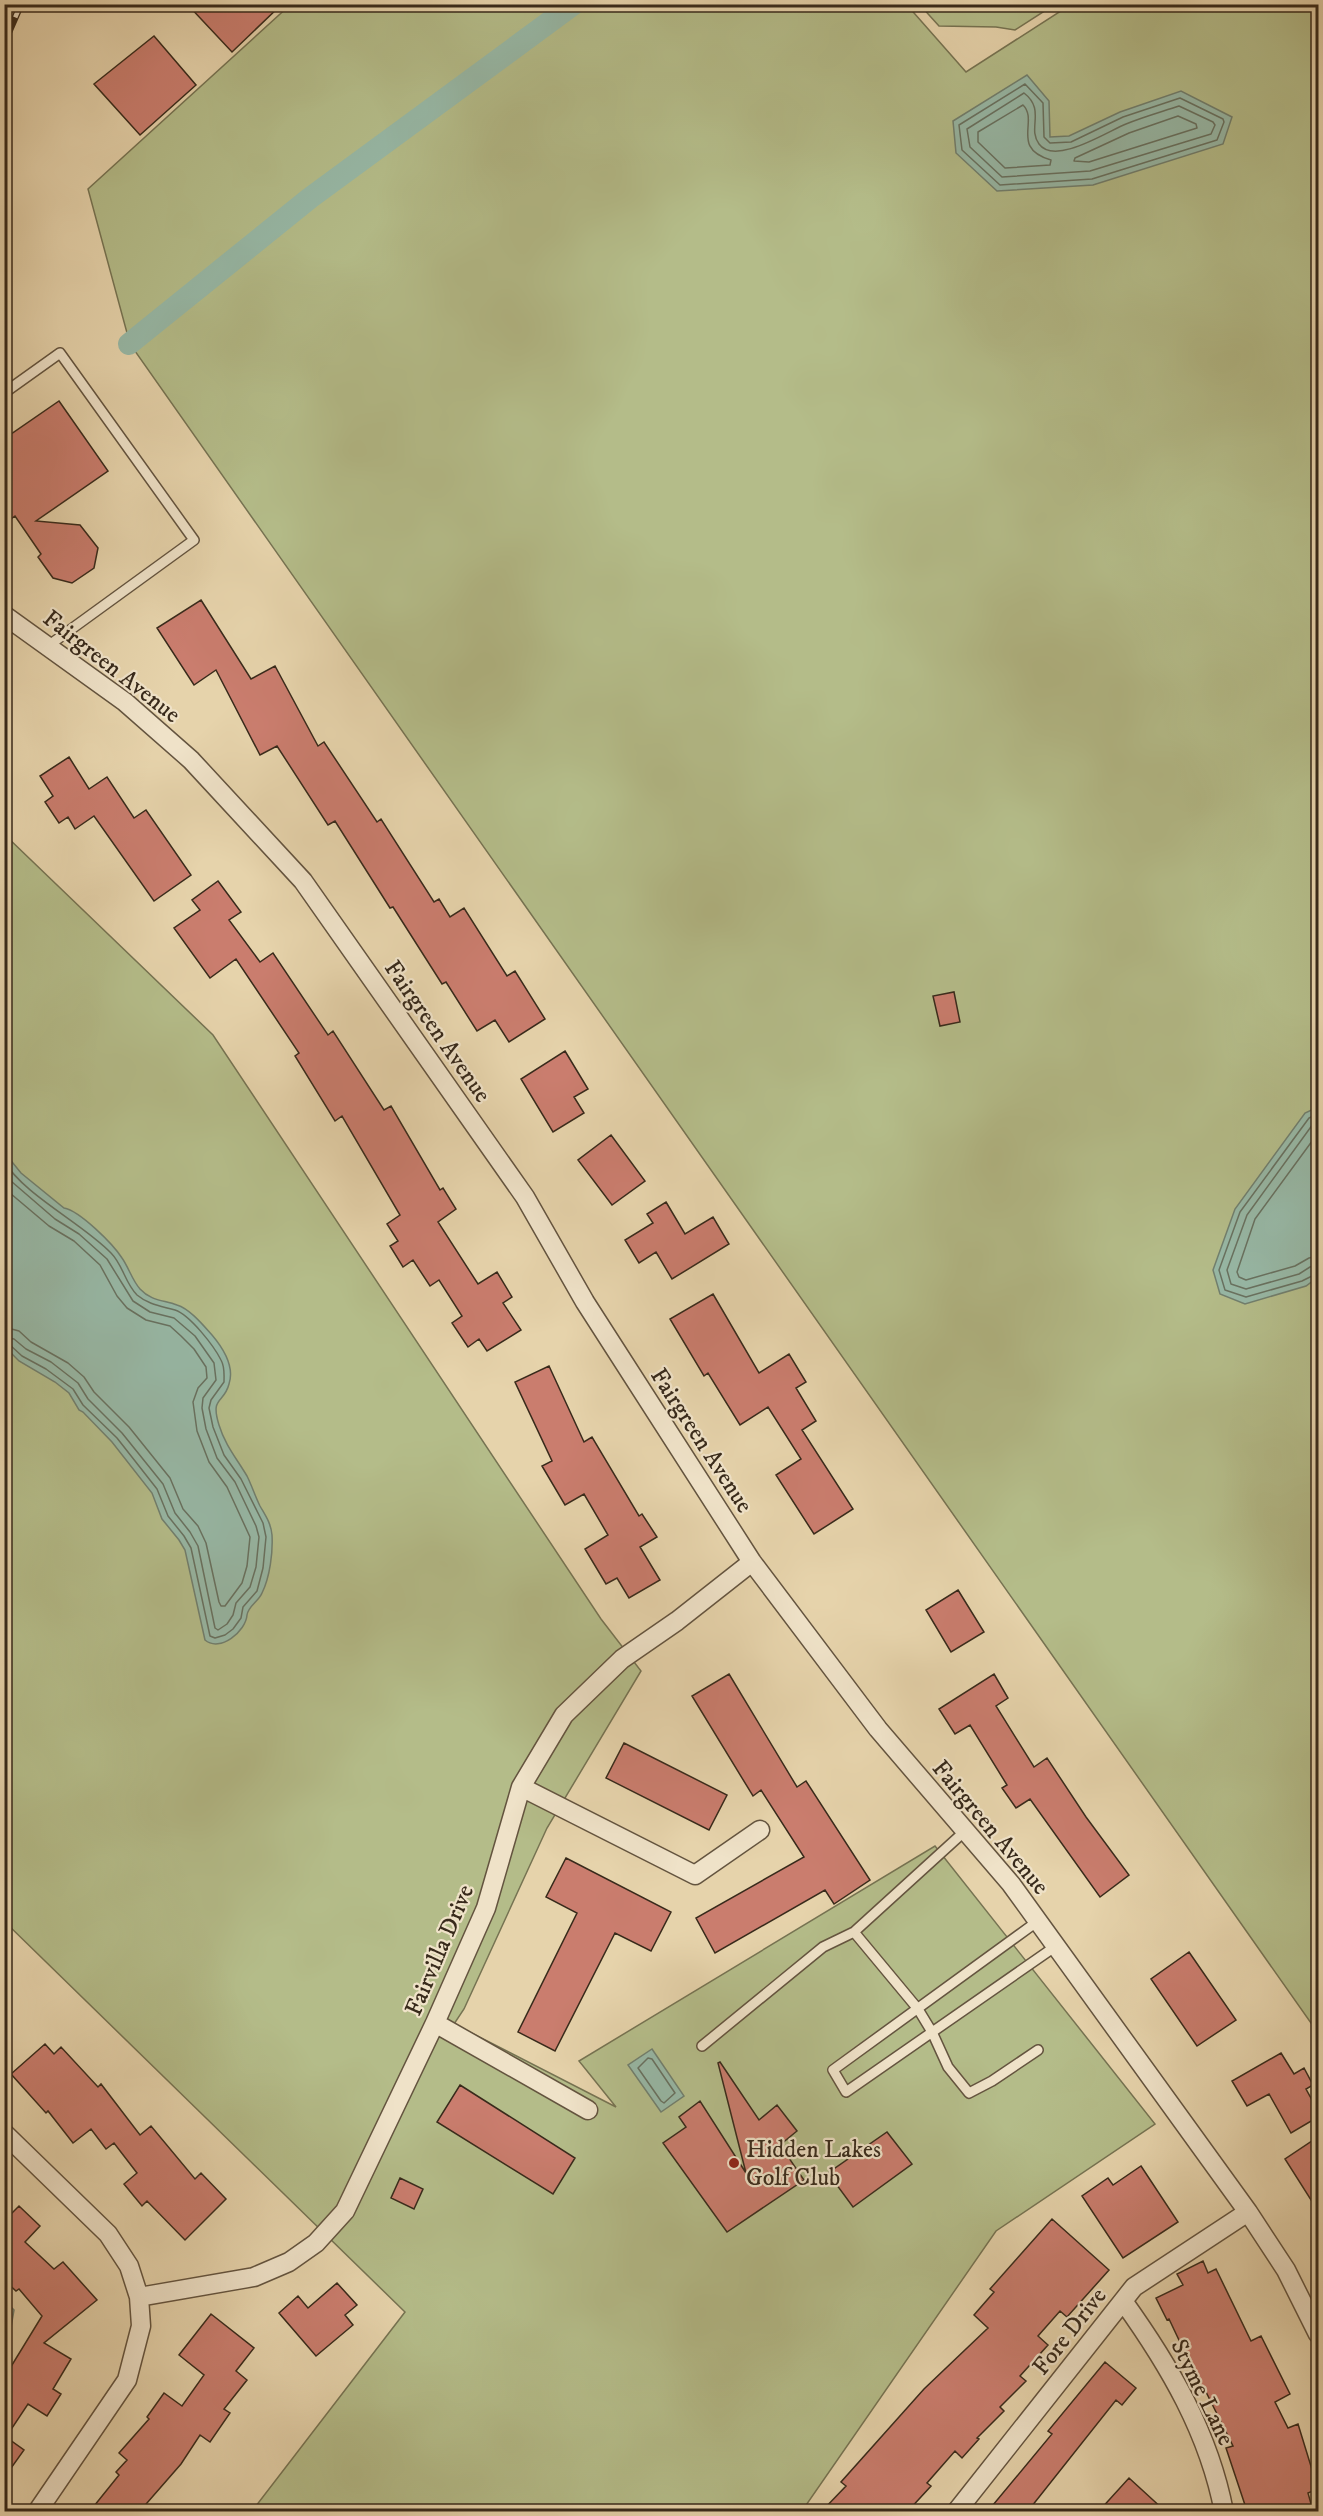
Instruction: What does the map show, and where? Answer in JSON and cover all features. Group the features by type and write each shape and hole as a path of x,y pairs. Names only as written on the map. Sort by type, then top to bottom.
{"street":[{"name":"Fairgreen Avenue","path":"4,615 125,702 191,760 303,880 525,1197 585,1302 752,1562 878,1729 1011,1884 1248,2212 1286,2270 1318,2334"},
{"name":"Fairvilla Drive","path":"139,2297 254,2277 289,2262 316,2243 345,2211 435,2023 486,1908 521,1787 564,1715 622,1659 677,1621 752,1562"},
{"path":"521,1787 695,1875 760,1830"},
{"path":"435,2023 588,2110"},
{"path":"4,2133 108,2234 129,2266 139,2297 141,2326 127,2380 37,2511"},
{"name":"Fore Drive","path":"956,2511 1134,2287 1248,2212"},
{"name":"Styme Lane","path":"1123,2301 1157,2348 1193,2414 1218,2481 1224,2511"}],"lane":[{"path":"4,393 60,353 194,540 48,646"},
{"path":"702,2046 823,1947 854,1932 965,1831"},
{"path":"1038,1921 833,2070 846,2092 1056,1946"},
{"path":"854,1932 918,2009 932,2032 948,2067 969,2093 992,2081 1038,2050"}],"green space":[{"path":"290,5 907,5 966,72 1070,5 1318,5 1318,2033 130,344 88,189"},
{"path":"920,5 1054,5 1015,30 996,27 939,26"},
{"path":"5,835 213,1035 601,1619 641,1671 547,1828 464,2009 454,2024 616,2107 579,2061 935,1846 1155,2124 996,2231 802,2511 252,2511 405,2312 5,1922"}],"water":[{"path":"1027,75 1049,101 1050,137 1069,136 1120,112 1181,91 1232,117 1223,144 1093,185 997,191 956,153 953,121"},
{"path":"1318,1107 1318,1277 1306,1286 1245,1304 1220,1294 1213,1270 1235,1209 1305,1113"},
{"path":"4,1152 21,1173 64,1208 87,1221 104,1237 122,1258 144,1293 182,1307 200,1322 224,1351 229,1364 230,1377 227,1390 216,1409 219,1425 224,1439 247,1476 269,1523 272,1542 265,1587 259,1599 249,1609 242,1627 225,1642 218,1644 205,1640 185,1550 162,1519 152,1493 112,1442 79,1410 69,1393 19,1361 5,1347"},
{"path":"652,2049 684,2096 661,2112 628,2065"},
{"path":"5,2301 14,2310 10,2333 5,2341"}],"building":[{"path":"187,4 282,4 232,52"},
{"path":"154,36 196,85 140,135 94,84"},
{"path":"59,401 108,471 36,521 80,525 98,548 94,568 72,583 53,578 38,557 41,554 15,516 4,524 4,439"},
{"path":"201,600 251,679 275,666 318,746 324,742 377,822 381,819 434,902 439,899 450,917 464,908 507,976 515,971 545,1019 509,1042 495,1020 477,1031 446,982 442,984 393,907 390,908 335,821 328,825 277,746 260,755 216,670 194,685 157,628"},
{"path":"69,757 89,789 107,777 134,818 146,810 191,875 154,901 94,816 75,829 68,817 59,823 45,802 53,796 40,776"},
{"path":"218,881 241,912 229,920 260,962 273,953 328,1035 333,1031 384,1110 391,1106 440,1190 443,1188 456,1209 438,1222 478,1284 497,1272 512,1297 503,1303 521,1330 487,1351 479,1339 468,1347 452,1323 462,1316 439,1280 430,1286 413,1260 403,1267 390,1246 398,1241 387,1224 400,1215 342,1116 335,1121 295,1056 299,1053 236,959 210,978 174,928 200,910 192,900"},
{"path":"954,992 960,1022 940,1026 933,996"},
{"path":"565,1051 588,1089 574,1097 584,1113 553,1132 521,1079"},
{"path":"611,1135 645,1181 612,1205 578,1160"},
{"path":"666,1202 685,1234 713,1217 729,1244 672,1279 656,1252 639,1263 625,1240 653,1223 647,1214"},
{"path":"713,1294 759,1373 789,1354 806,1382 796,1388 816,1421 802,1430 853,1509 814,1534 776,1475 801,1459 768,1407 740,1425 708,1373 704,1376 670,1319"},
{"path":"549,1366 584,1442 592,1437 639,1516 642,1514 657,1537 640,1547 660,1580 629,1598 617,1578 606,1584 585,1549 608,1535 584,1494 565,1505 542,1466 552,1461 515,1382"},
{"path":"958,1590 984,1632 951,1652 926,1610"},
{"path":"729,1674 797,1787 806,1781 870,1880 834,1904 825,1890 715,1953 696,1918 804,1857 761,1790 753,1796 692,1696"},
{"path":"994,1674 1008,1698 996,1706 1034,1767 1047,1758 1086,1817 1129,1875 1100,1897 1030,1799 1016,1808 1002,1788 1007,1785 970,1725 955,1734 939,1709"},
{"path":"624,1743 727,1795 709,1830 606,1778"},
{"path":"566,1858 671,1912 651,1951 615,1933 555,2051 518,2032 577,1913 546,1897"},
{"path":"1189,1952 1236,2020 1197,2046 1151,1979"},
{"path":"45,2044 54,2054 61,2047 98,2087 101,2084 140,2135 151,2126 195,2179 201,2173 226,2199 185,2240 147,2201 142,2206 124,2184 137,2173 114,2143 106,2149 91,2129 73,2143 48,2111 46,2113 11,2074"},
{"path":"1281,2053 1294,2074 1304,2068 1313,2085 1306,2089 1318,2111 1318,2117 1291,2133 1269,2094 1247,2106 1232,2081"},
{"name":"Hidden Lakes Golf Club","path":"720,2062 759,2120 777,2105 797,2131 780,2145 804,2180 727,2232 663,2143 686,2127 679,2117 700,2101 746,2173 718,2063"},
{"path":"460,2085 575,2158 553,2194 437,2122"},
{"path":"887,2132 912,2164 853,2207 828,2173"},
{"path":"1318,2137 1318,2211 1285,2159"},
{"path":"1141,2166 1178,2222 1123,2258 1082,2196 1108,2178 1113,2185"},
{"path":"400,2178 423,2189 414,2209 391,2198"},
{"path":"19,2206 40,2226 25,2242 54,2269 63,2262 97,2300 44,2343 71,2359 53,2389 61,2394 47,2416 28,2404 6,2437 24,2450 4,2478 4,2378 42,2316 19,2289 16,2291 4,2280 4,2221"},
{"path":"1052,2219 1109,2270 1067,2317 1060,2311 1038,2336 1048,2345 1020,2376 1026,2381 1000,2407 1004,2411 977,2438 979,2439 962,2458 955,2451 927,2483 931,2486 908,2511 822,2511 846,2486 841,2482 924,2389 988,2328 974,2315 994,2292 990,2289"},
{"path":"1203,2261 1208,2273 1216,2269 1251,2341 1261,2336 1290,2394 1275,2402 1288,2428 1298,2424 1318,2489 1308,2493 1313,2511 1247,2511 1226,2448 1233,2446 1206,2392 1204,2393 1169,2319 1167,2320 1156,2298 1183,2285 1177,2274"},
{"path":"337,2283 357,2305 345,2315 353,2325 316,2356 279,2313 298,2296 308,2308"},
{"path":"211,2314 254,2348 236,2371 247,2380 224,2409 230,2413 210,2442 200,2435 181,2464 140,2511 90,2511 119,2475 116,2472 127,2460 119,2453 149,2419 147,2417 164,2393 182,2406 204,2375 179,2355"},
{"path":"1105,2362 1136,2388 1122,2405 1116,2400 1028,2511 988,2511 1052,2434 1048,2431"},
{"path":"1129,2478 1165,2511 1099,2511"}],"waterway":[{"path":"129,344 310,198 574,4"}],"railway":[{"path":"4,43 21,4"}],"place":[{"name":"Hidden Lakes Golf Club","path":"734,2163"}]}
